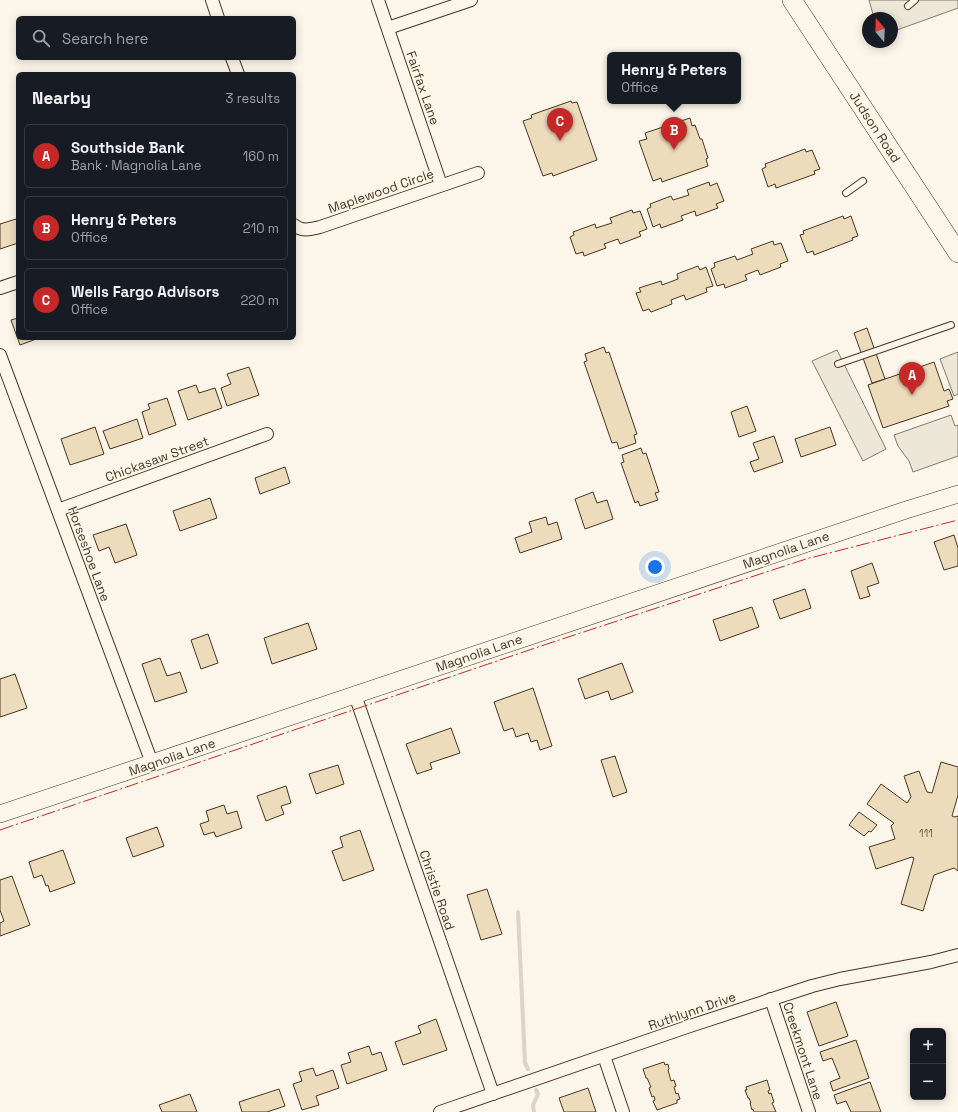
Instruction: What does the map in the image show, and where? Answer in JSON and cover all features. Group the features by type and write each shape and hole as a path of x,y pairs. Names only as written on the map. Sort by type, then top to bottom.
{"main road":[{"name":"Judson Road","path":"792,0 958,253"},
{"name":"Magnolia Lane","path":"0,814 891,515 958,494"}],"street":[{"path":"212,0 217,16"},
{"name":"Fairfax Lane","path":"378,0 441,185"},
{"path":"388,28 471,0"},
{"path":"233,60 237,72"},
{"name":"Maplewood Circle","path":"296,227 303,230 320,227 478,173"},
{"path":"0,288 16,283"},
{"name":"Horseshoe Lane","path":"0,355 152,763"},
{"name":"Chickasaw Street","path":"58,510 267,434"},
{"name":"Christie Road","path":"355,695 493,1094"},
{"name":"Ruthlynn Drive","path":"440,1112 771,999 830,981 931,962 958,955"},
{"name":"Creekmont Lane","path":"771,999 809,1112"},
{"path":"604,1056 623,1112"}],"lane":[{"path":"908,6 915,0"},
{"path":"846,193 863,181"},
{"path":"838,364 951,325"}],"shaded area":[{"path":"869,0 958,0 958,8 898,30 898,12 872,12"},
{"path":"837,350 886,449 863,461 812,361"},
{"path":"958,352 958,394 954,396 940,359"},
{"path":"951,415 955,426 958,425 958,456 913,472 909,461 898,446 894,435"}],"building":[{"path":"571,101 572,103 577,102 597,160 553,176 552,173 543,176 523,121 532,118 531,115"},
{"path":"690,118 692,126 695,125 700,139 702,139 708,158 706,159 708,166 662,182 661,178 653,181 639,141 647,139 645,133"},
{"path":"805,149 806,152 812,150 820,169 814,171 815,174 776,188 775,184 768,187 762,169 766,167 765,164"},
{"path":"709,182 710,186 717,183 724,201 716,204 718,208 696,216 695,211 681,216 683,220 661,228 660,224 653,227 647,209 651,207 650,204 671,196 673,200 689,195 687,190"},
{"path":"632,210 633,213 640,211 647,229 639,232 641,236 620,244 618,239 604,244 606,248 584,256 583,252 576,254 570,237 574,235 573,232 595,224 596,228 612,223 610,218"},
{"path":"843,216 844,219 851,216 858,236 852,238 853,240 814,255 813,251 807,253 800,235 804,234 803,231"},
{"path":"16,219 16,244 0,249 0,224"},
{"path":"773,241 774,245 781,243 788,261 780,264 781,267 760,275 758,270 745,275 747,280 725,288 724,284 717,286 711,269 715,267 714,263 735,256 737,260 753,254 751,249"},
{"path":"698,266 700,270 706,267 713,286 706,288 707,292 686,300 684,295 671,300 672,304 651,312 649,309 643,311 636,293 641,292 639,288 661,281 662,285 678,279 677,274"},
{"path":"16,319 16,334 11,320"},
{"path":"867,328 885,379 872,383 854,333"},
{"path":"18,340 34,340 20,345"},
{"path":"604,347 606,353 609,352 637,434 634,435 636,443 619,449 617,442 612,443 584,362 587,361 585,354"},
{"path":"934,362 944,391 949,389 953,399 947,401 949,406 883,428 868,385"},
{"path":"249,367 259,395 227,406 221,388 231,384 227,374"},
{"path":"196,385 199,393 215,388 222,408 188,420 178,391"},
{"path":"167,398 176,425 149,435 142,412 150,409 148,404"},
{"path":"747,406 756,431 739,437 731,412"},
{"path":"137,419 143,438 110,449 103,431"},
{"path":"95,427 104,454 70,465 61,439"},
{"path":"830,427 836,445 801,457 795,439"},
{"path":"774,436 783,462 754,472 750,462 759,459 753,443"},
{"path":"641,448 643,454 646,453 659,492 655,493 658,500 640,506 638,501 635,503 621,463 624,462 622,455"},
{"path":"285,467 290,483 260,494 255,478"},
{"path":"593,492 597,503 607,500 613,519 585,529 575,499"},
{"path":"210,498 217,518 180,531 173,511"},
{"path":"546,517 548,525 557,522 562,539 520,553 515,538 532,532 529,522"},
{"path":"126,524 137,555 115,563 109,547 99,551 93,535"},
{"path":"954,535 958,548 958,566 944,570 934,542"},
{"path":"872,563 879,583 867,587 870,596 860,599 851,571"},
{"path":"805,589 811,608 780,619 773,600"},
{"path":"752,607 759,627 720,641 713,620"},
{"path":"308,623 317,649 272,664 264,638"},
{"path":"208,634 218,663 201,669 191,640"},
{"path":"160,658 167,676 180,672 187,692 155,702 142,664"},
{"path":"622,663 633,692 611,700 608,691 585,699 578,679"},
{"path":"15,674 27,708 0,717 0,679"},
{"path":"533,688 552,746 540,750 537,740 531,742 528,733 516,737 513,728 504,731 494,702"},
{"path":"451,728 460,753 430,763 432,769 417,774 406,744"},
{"path":"615,756 627,792 613,797 601,760"},
{"path":"941,762 958,767 958,795 952,816 958,816 958,871 954,868 934,875 923,911 901,904 914,858 912,857 876,869 869,847 895,839 891,826 894,823 867,804 881,784 907,803 911,797 904,776 919,771 927,792 932,793"},
{"path":"338,765 344,784 316,794 309,774"},
{"path":"286,786 291,803 281,806 284,814 266,821 257,796"},
{"path":"224,805 227,814 237,811 242,828 216,837 214,832 204,835 200,824 209,821 206,811"},
{"path":"859,812 877,825 871,832 869,831 864,836 849,825"},
{"path":"157,827 164,846 133,857 126,838"},
{"path":"360,830 374,870 343,881 332,851 343,847 340,837"},
{"path":"63,850 75,883 50,892 42,875 34,878 29,862"},
{"path":"12,876 30,925 0,936 0,923 4,921 0,910 0,880"},
{"path":"487,889 502,934 481,940 467,895"},
{"path":"836,1002 848,1036 819,1046 807,1012"},
{"path":"436,1019 447,1050 403,1065 395,1042 421,1033 418,1026"},
{"path":"856,1040 869,1078 833,1091 830,1082 840,1078 832,1058 823,1061 820,1052"},
{"path":"369,1046 372,1055 381,1052 387,1070 347,1084 341,1065 351,1062 348,1053"},
{"path":"664,1062 665,1065 668,1064 671,1081 674,1080 676,1094 678,1093 680,1099 677,1100 677,1103 657,1110 653,1101 655,1100 654,1096 652,1097 649,1088 651,1087 643,1069"},
{"path":"313,1068 316,1076 333,1070 339,1088 316,1096 319,1105 302,1110 293,1084 302,1081 299,1072"},
{"path":"767,1080 770,1090 768,1091 769,1094 771,1093 774,1102 772,1103 776,1112 754,1112 745,1090 747,1090 746,1087"},
{"path":"870,1082 881,1112 851,1112 846,1101 837,1104 834,1095"},
{"path":"588,1088 596,1112 564,1112 559,1098"},
{"path":"279,1089 285,1106 267,1112 242,1112 239,1102"},
{"path":"190,1094 197,1112 162,1112 159,1105"}],"waterway":[{"path":"518,912 525,1063 528,1069"},
{"path":"534,1112 533,1105 538,1094 536,1090"}],"power":[{"path":"0,830 547,644 806,559 958,520"}],"place":[{"name":"Wells Fargo Advisors","path":"560,141"},
{"name":"Henry & Peters","path":"674,150"},
{"name":"Southside Bank","path":"912,395"}]}
